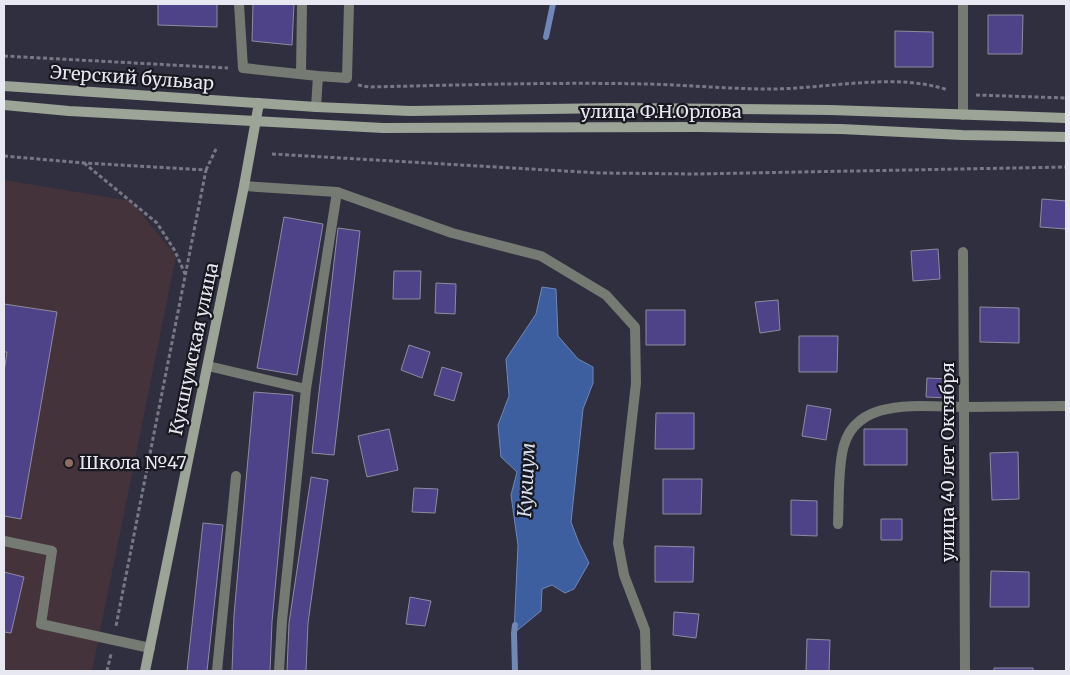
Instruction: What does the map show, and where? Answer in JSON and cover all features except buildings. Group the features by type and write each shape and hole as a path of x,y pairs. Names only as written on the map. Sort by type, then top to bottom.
{"main road":[{"name":"Эгерский бульвар","path":"4,86 259,103"},
{"name":"улица Ф.Н.Орлова","path":"259,103 410,111 621,108 820,110 1066,118"},
{"name":"Кукшумская улица","path":"145,671 208,366 259,103"},
{"name":"Эгерский бульвар","path":"4,105 69,111 256,121"},
{"name":"улица Ф.Н.Орлова","path":"256,121 383,128 728,127 1066,137"}],"street":[{"path":"240,4 242,68 347,78 349,4"},
{"path":"300,74 302,4"},
{"path":"962,115 963,4"},
{"path":"316,107 318,76"},
{"path":"244,186 337,192 452,233 541,256 606,295 635,327 636,382 618,543 624,575 646,630 646,671"},
{"path":"279,671 282,621 306,389 337,192"},
{"name":"улица 40 лет Октября","path":"963,252 965,671"},
{"path":"208,366 306,389"},
{"path":"838,524 842,454 847,437 859,421 875,411 900,407 1066,406"},
{"path":"217,671 236,476"},
{"path":"4,541 52,551 42,624 150,648"}],"path":[{"path":"4,56 242,68"},
{"path":"347,78 356,84 369,87 646,84 771,89 891,82 936,86 963,95 1066,98"},
{"path":"107,671 206,170 216,149"},
{"path":"272,154 600,173 695,174 1066,167"},
{"path":"4,156 84,164 206,170"},
{"path":"84,164 158,223 176,251 185,275"}],"shaded area":[{"name":"Школа №47","path":"4,180 131,201 176,256 92,671 4,671"}],"water":[{"path":"542,287 556,289 558,336 578,359 593,367 593,383 583,409 571,522 589,563 574,589 565,593 552,585 542,589 541,611 514,633 518,545 511,495 517,472 501,457 498,425 509,396 506,359 536,314"}],"waterway":[{"name":"Кукшум","path":"546,37 553,4"},
{"name":"Кукшум","path":"515,625 515,671"}],"place":[{"name":"Школа №47","path":"69,463"}]}
